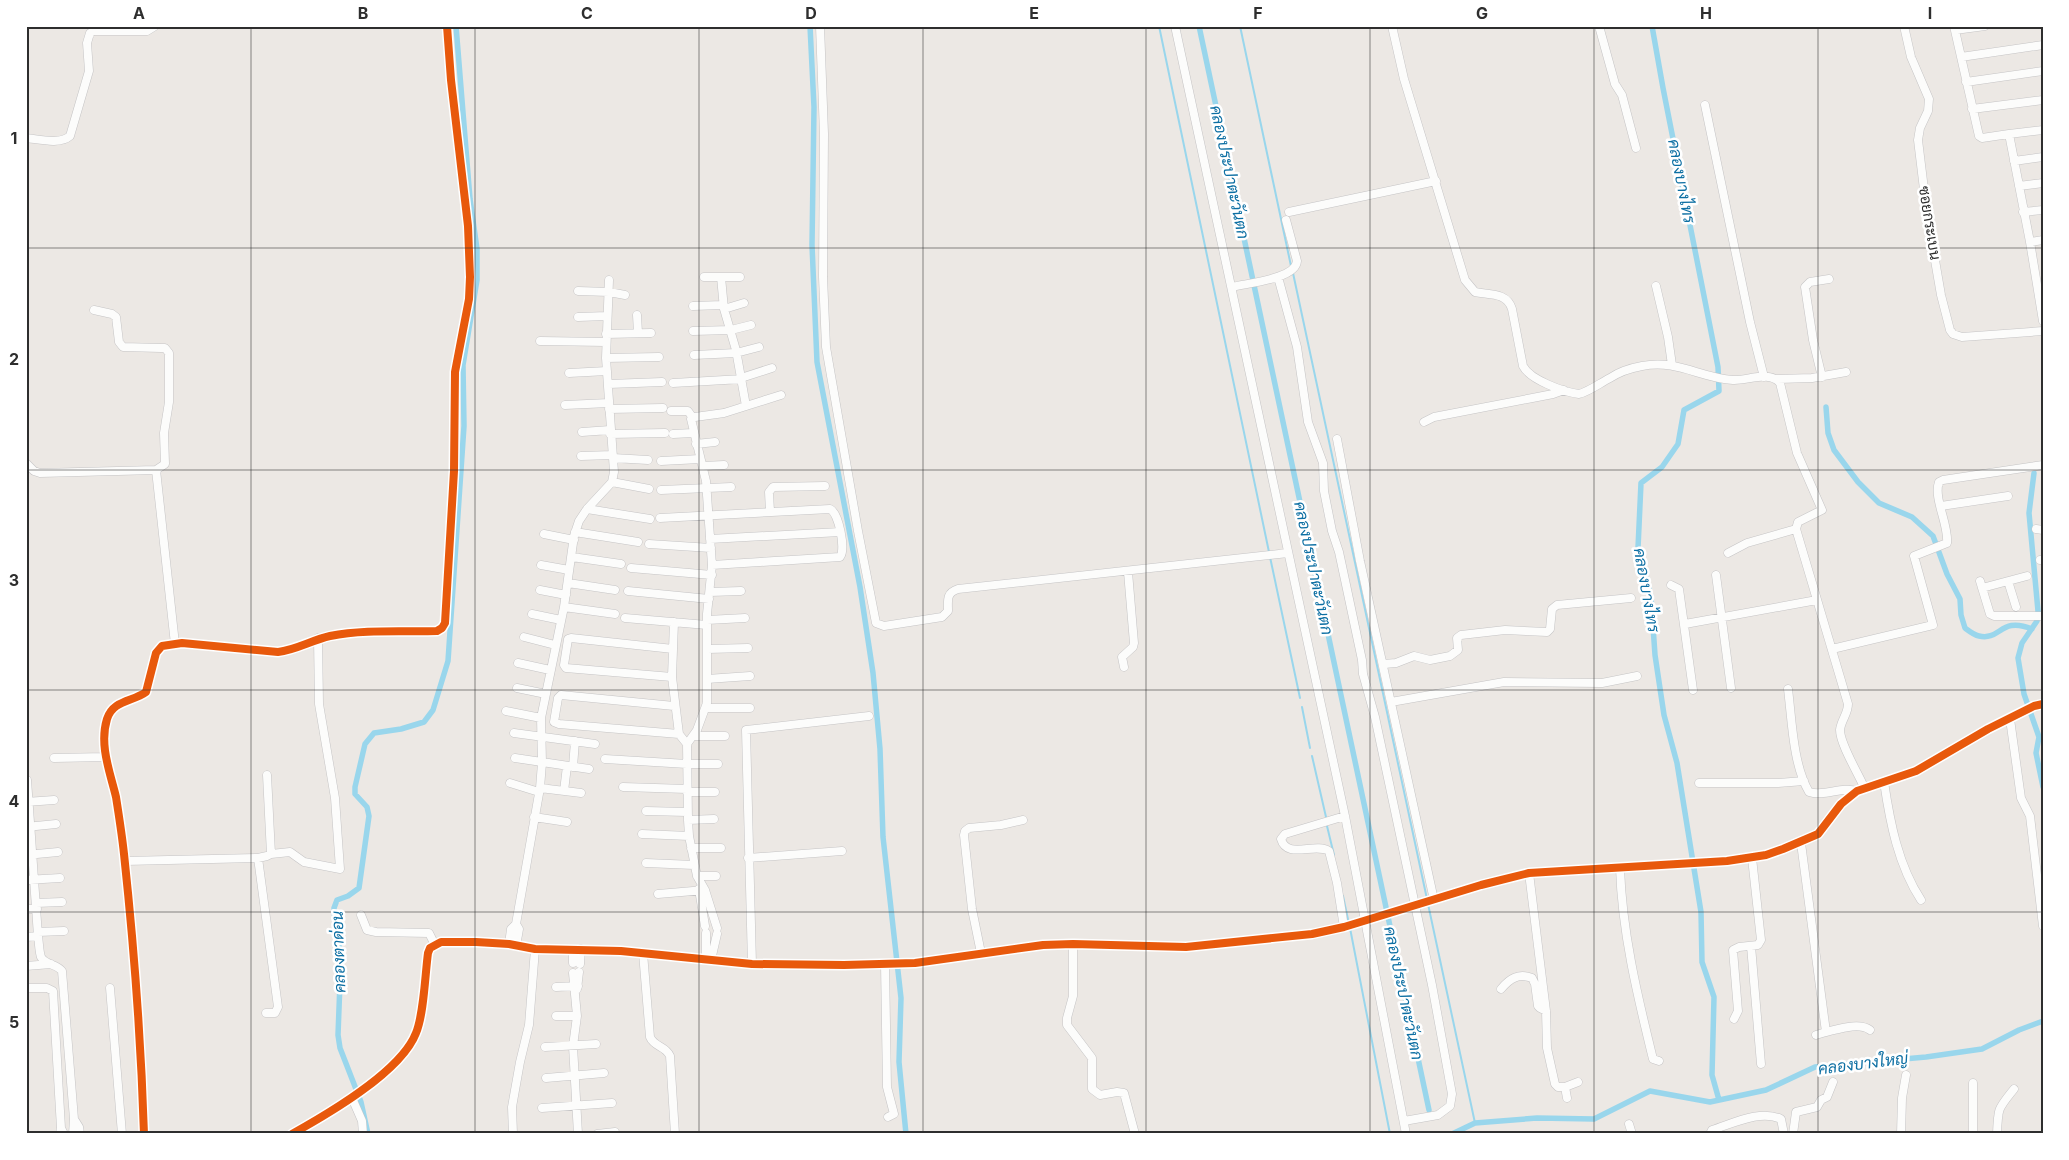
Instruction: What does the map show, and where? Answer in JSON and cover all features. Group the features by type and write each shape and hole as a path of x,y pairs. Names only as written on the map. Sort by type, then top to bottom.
{"street":[{"path":"26,138 59,140 67,139 70,136 89,71 87,43 90,33 94,31 147,31 154,26"},
{"path":"144,1134 140,1020 125,861 115,796 106,756 105,727 112,710 120,703 146,692 158,648 162,646 175,644 278,652 291,650 318,638 359,632 437,631 445,623 454,471 455,372 469,299 470,277 468,226 450,80 447,26"},
{"path":"820,26 824,134 823,277 826,347 876,623 884,626 942,617 948,611 948,596 951,591 958,589 1128,572 1288,553"},
{"path":"1175,26 1235,286 1288,553 1345,816 1406,1134"},
{"path":"1392,26 1404,79 1467,285 1474,292 1500,296 1508,300 1526,372 1574,393 1584,393 1627,370 1642,366 1672,365 1730,380 1764,377 1776,379 1822,377 1846,372"},
{"path":"1599,26 1615,84 1622,95 1636,148"},
{"name":"ซอยกระเบน","path":"1904,26 1911,57 1929,99 1928,112 1920,128 1918,140 1927,214 1941,294 1950,330 1953,334 1962,337 2043,331"},
{"path":"1985,26 1955,28 1979,136 1982,138 2043,130"},
{"path":"1961,57 2043,45"},
{"path":"1966,82 2043,71"},
{"path":"1972,109 2043,100"},
{"path":"1705,105 1750,322 1764,377"},
{"path":"2008,134 2040,295 2043,321"},
{"path":"2014,161 2043,157"},
{"path":"1235,286 1277,277 1290,272 1297,264 1287,216 1436,181"},
{"path":"2019,186 2043,183"},
{"path":"2024,212 2043,210"},
{"path":"2030,242 2043,240"},
{"path":"2034,269 2043,268"},
{"path":"704,277 740,276"},
{"path":"721,277 723,307 731,330 746,406"},
{"path":"1277,277 1297,347 1308,422 1322,463 1324,490 1332,531 1346,580 1362,660 1362,674 1376,717 1416,906 1452,1100 1447,1110 1438,1115 1404,1121"},
{"path":"1822,377 1805,287 1810,282 1829,279"},
{"path":"513,945 519,929 516,924 539,790 542,763 541,718 564,606 575,536 580,521 587,509 612,482 613,456 606,358 609,280"},
{"path":"1656,286 1668,337 1672,365"},
{"path":"578,291 609,292 625,295"},
{"path":"693,306 723,307 744,303"},
{"path":"26,463 34,471 40,473 156,470 162,467 166,461 164,433 169,402 169,353 165,348 123,347 119,342 116,317 112,314 94,310"},
{"path":"637,315 638,333"},
{"path":"578,317 607,316"},
{"path":"693,332 731,330 751,325"},
{"path":"540,341 606,338 651,333"},
{"path":"694,355 736,352 759,347"},
{"path":"606,358 659,357"},
{"path":"673,383 742,379 772,368"},
{"path":"569,373 607,372"},
{"path":"1776,379 1782,389 1797,453 1822,510 1798,522 1796,529 1848,704 1847,714 1841,726 1841,734 1861,789"},
{"path":"608,384 662,382"},
{"path":"1424,422 1434,417 1553,394 1564,390"},
{"path":"692,418 724,413 781,395"},
{"path":"565,405 663,408"},
{"path":"671,411 688,410 692,418 693,433 707,488 712,565 707,622 706,708 694,736 687,744"},
{"path":"582,432 693,433"},
{"path":"1337,439 1360,561 1384,664 1430,901"},
{"path":"696,444 716,442"},
{"path":"581,456 613,456 648,460"},
{"path":"661,462 724,465"},
{"path":"1832,649 1933,625 1914,556 1947,543 1938,490 1939,482 2043,465"},
{"path":"156,470 175,644"},
{"path":"612,482 648,489"},
{"path":"770,512 769,492 773,487 825,486"},
{"path":"661,490 731,487"},
{"path":"1941,506 2008,496"},
{"path":"587,509 650,519"},
{"path":"660,518 708,517 830,509 837,515 843,551 840,557 712,565"},
{"path":"1728,553 1747,543 1796,529"},
{"path":"710,539 840,532"},
{"path":"544,534 638,542"},
{"path":"649,544 711,548"},
{"path":"572,557 621,564"},
{"path":"541,565 569,570"},
{"path":"631,568 712,575"},
{"path":"1124,667 1122,657 1133,647 1134,643 1128,572"},
{"path":"1716,575 1730,688"},
{"path":"2027,576 2008,581 1981,584 1990,614 1994,616 2043,616"},
{"path":"2008,581 2016,607"},
{"path":"568,583 615,590"},
{"path":"1671,584 1679,590 1693,690"},
{"path":"540,590 566,595"},
{"path":"628,591 709,595 741,591"},
{"path":"1384,664 1396,663 1414,656 1426,660 1450,656 1458,650 1457,638 1461,635 1506,630 1547,632 1550,629 1552,609 1557,605 1631,598"},
{"path":"1685,624 1817,600"},
{"path":"564,606 616,614"},
{"path":"532,614 560,620"},
{"path":"625,618 674,622 707,622 745,618"},
{"path":"674,622 672,677 674,706 679,734 687,744 689,836 694,865 717,931 708,960"},
{"path":"524,637 555,645"},
{"path":"125,861 258,858 271,854 290,852 311,864 338,869 341,867 335,798 319,704 318,638"},
{"path":"672,677 566,668 564,664 568,639 571,638 673,649"},
{"path":"707,649 748,648"},
{"path":"518,663 550,670"},
{"path":"707,679 750,676"},
{"path":"1391,702 1504,682 1602,683 1637,676"},
{"path":"517,688 546,694"},
{"path":"1788,689 1798,758 1804,781 1810,792 1847,788 1861,789"},
{"path":"674,706 561,696 558,698 554,722 559,724 679,734"},
{"path":"292,1134 364,1089 408,1048 417,1033 428,953 435,945 441,942 513,945 535,950 643,953 752,964 911,963 1043,945 1186,947 1292,937 1348,926 1529,873 1700,864 1752,858 1801,843 1818,834 1841,804 1861,789 1916,771 1961,744 2034,706 2043,704"},
{"path":"706,708 750,708"},
{"path":"506,711 541,718"},
{"path":"752,964 746,730 869,716"},
{"path":"2010,719 2022,798 2030,816 2043,926"},
{"path":"514,733 595,744"},
{"path":"694,736 725,736"},
{"path":"564,791 575,741"},
{"path":"54,758 106,756"},
{"path":"515,758 589,769"},
{"path":"605,758 687,764 718,764"},
{"path":"267,775 271,854"},
{"path":"27,780 30,854 35,880 41,957 60,968 62,972 74,1118 73,1134"},
{"path":"1699,783 1778,783 1804,781"},
{"path":"1884,782 1890,816 1904,871 1921,900"},
{"path":"510,783 539,790 581,793"},
{"path":"623,787 715,792"},
{"path":"28,802 54,800"},
{"path":"646,811 714,820"},
{"path":"1345,816 1285,834 1281,839 1284,846 1289,849 1322,847 1329,851 1348,926"},
{"path":"534,817 567,822"},
{"path":"981,953 970,895 965,831 969,828 1001,825 1023,820"},
{"path":"28,826 56,824"},
{"path":"642,834 689,836"},
{"path":"1801,843 1826,1032"},
{"path":"691,848 721,848"},
{"path":"748,858 842,851"},
{"path":"30,854 58,852"},
{"path":"258,858 278,1007 275,1013 266,1013"},
{"path":"1734,1019 1738,1011 1732,952 1735,948 1759,943 1761,934 1752,858"},
{"path":"646,863 694,865"},
{"path":"1620,868 1622,905 1633,970 1653,1059 1659,1061"},
{"path":"1529,873 1546,1011 1547,1048 1553,1077 1558,1086 1565,1087 1578,1082"},
{"path":"698,878 716,876"},
{"path":"26,880 60,878"},
{"path":"702,891 708,960"},
{"path":"658,894 702,891"},
{"path":"26,909 62,902"},
{"path":"361,915 367,930 376,932 429,933 435,945"},
{"path":"26,937 64,931"},
{"path":"1073,944 1073,996 1067,1025 1092,1058 1092,1089 1100,1095 1124,1093 1136,1134"},
{"path":"1750,946 1761,1064"},
{"path":"513,1134 512,1107 529,1025 535,950"},
{"path":"577,950 575,989 577,1016 573,1046 578,1134"},
{"path":"643,953 650,1036 654,1044 668,1051 670,1056 675,1134"},
{"path":"888,1117 894,1114 887,1087 889,963"},
{"path":"26,966 51,964"},
{"path":"1501,989 1508,980 1515,977 1528,976 1536,984 1538,1006 1546,1011"},
{"path":"556,987 575,989"},
{"path":"26,988 51,988 53,992 62,1132"},
{"path":"110,988 122,1134"},
{"path":"556,1016 577,1016"},
{"path":"1816,1035 1858,1026 1865,1026 1870,1030"},
{"path":"545,1047 596,1044"},
{"path":"546,1078 604,1073"},
{"path":"1901,1134 1902,1098 1906,1075"},
{"path":"1794,1134 1796,1112 1817,1107 1821,1100 1827,1096 1833,1082"},
{"path":"1972,1134 1974,1083"},
{"path":"1565,1087 1567,1098"},
{"path":"1997,1134 1998,1111 2001,1104 2014,1089"},
{"path":"353,1097 362,1122 363,1134"},
{"path":"542,1108 612,1103"},
{"path":"1710,1134 1712,1130 1746,1119 1764,1117 1781,1119 1784,1134"},
{"path":"74,1118 79,1127 80,1134"},
{"path":"1629,1124 1632,1134"},
{"path":"597,1134 615,1132"}],"waterway":[{"name":"คลองตาด่อน","path":"368,1134 361,1102 340,1048 338,1035 341,956 334,908 337,900 348,896 359,888 369,816 367,807 355,794 355,787 365,744 374,733 401,729 424,722 433,710 448,661 464,426 463,365 477,280 477,249 470,199 456,26"},
{"path":"810,26 814,107 812,245 817,362 860,587 873,673 880,749 883,837 901,998 899,1062 906,1134"},
{"path":"1159,26 1269,552"},
{"name":"คลองประปาตะวันตก","path":"1199,26 1429,1110"},
{"path":"1240,26 1291,266"},
{"name":"คลองบางไทร","path":"1652,26 1718,367 1719,391 1684,410 1678,444 1662,467 1641,483 1638,548 1651,597 1655,655 1664,715 1677,763 1701,912 1702,962 1714,997 1712,1075 1719,1100"},
{"path":"1293,273 1427,899"},
{"path":"1826,407 1828,433 1834,450 1858,482 1879,503 1912,517 1933,536 1947,574 1960,599 1961,615 1965,628 1975,635 1986,637 2013,625 2032,629"},
{"path":"2034,473 2029,513 2038,611 2037,621 2022,643 2018,658 2024,694 2039,737 2036,753 2043,787"},
{"path":"1270,557 1300,698"},
{"path":"1302,707 1310,748"},
{"path":"1312,756 1326,817"},
{"path":"1327,826 1334,855"},
{"path":"1343,896 1349,924"},
{"path":"1428,904 1475,1123"},
{"path":"1350,928 1390,1134"},
{"name":"คลองบางใหญ่","path":"1452,1134 1475,1123 1537,1118 1594,1119 1650,1091 1710,1102 1766,1090 1815,1067 1926,1057 1982,1049 2019,1030 2043,1021"}],"cycle path":[{"path":"144,1134 139,1029 128,889 116,797 108,768 104,739 107,719 110,713 118,705 146,692 156,653 162,646 182,643 278,652 330,636 370,632 437,631 445,623 454,471 455,372 469,299 470,277 468,226 451,80 447,26"},
{"path":"292,1134 362,1091 380,1077 408,1048 416,1033 421,1016 428,953 430,948 441,942 509,944 535,949 621,951 752,964 844,965 915,963 1043,945 1186,947 1312,934 1344,927 1481,885 1529,873 1727,861 1766,855 1818,834 1841,804 1857,791 1916,771 1988,729 2034,706 2043,704"}]}
